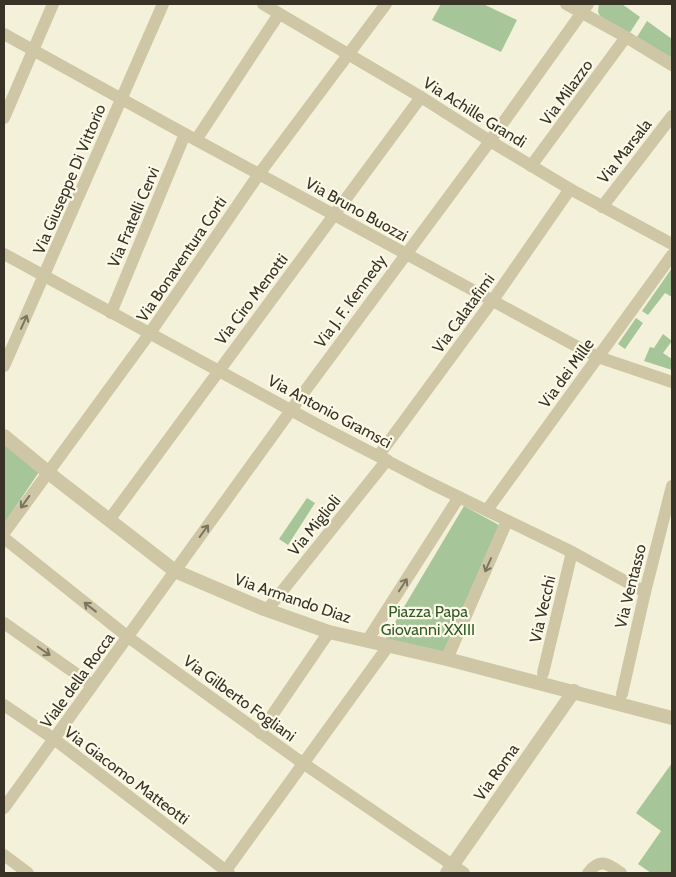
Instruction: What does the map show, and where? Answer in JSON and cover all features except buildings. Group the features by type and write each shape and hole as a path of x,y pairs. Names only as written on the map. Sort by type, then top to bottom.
{"street":[{"path":"4,118 32,49 53,4"},
{"name":"Via Giuseppe Di Vittorio","path":"4,366 163,4"},
{"name":"Via Achille Grandi","path":"262,4 421,97 531,166 602,207 672,244"},
{"name":"Via Bonaventura Corti","path":"4,533 150,333 259,174 386,4"},
{"path":"566,4 585,9 672,65"},
{"name":"Via J. F. Kennedy","path":"175,571 291,409 490,141 585,9"},
{"name":"Via Fratelli Cervi","path":"111,312 191,137 278,14"},
{"name":"Via Bruno Buozzi","path":"4,34 576,346 598,356 672,382"},
{"name":"Via Milazzo","path":"531,166 626,37"},
{"name":"Via Ciro Menotti","path":"109,520 421,97"},
{"name":"Via Marsala","path":"602,207 672,116"},
{"name":"Via Calatafimi","path":"383,458 570,188"},
{"name":"Via Antonio Gramsci","path":"4,254 320,426 572,552 645,592"},
{"name":"Via dei Mille","path":"487,510 672,255"},
{"name":"Via Armando Diaz","path":"4,436 47,472 175,571 267,610 329,632 447,658 672,718"},
{"name":"Via Miglioli","path":"267,610 383,458"},
{"name":"Via Ventasso","path":"622,694 672,486"},
{"path":"367,640 459,497"},
{"path":"447,658 507,521"},
{"name":"Via Gilberto Fogliani","path":"4,538 128,637 455,870"},
{"name":"Via Vecchi","path":"543,673 572,552"},
{"name":"Viale della Rocca","path":"4,808 175,571"},
{"path":"4,623 92,684"},
{"path":"260,732 329,632"},
{"path":"226,872 389,645"},
{"name":"Via Roma","path":"455,870 574,691"},
{"name":"Via Giacomo Matteotti","path":"4,704 54,739 226,872"},
{"path":"4,855 28,873"},
{"path":"590,870 602,863 608,864 621,873"}],"green space":[{"path":"441,4 483,4 517,20 501,52 432,20"},
{"path":"599,4 622,4 640,17 629,34 600,16 598,12"},
{"path":"647,21 672,39 672,58 637,37"},
{"path":"672,268 672,297 665,293 648,315 642,311"},
{"path":"636,318 643,323 625,349 618,344"},
{"path":"663,334 672,341 663,353 672,359 672,370 644,361 650,347 654,348"},
{"path":"4,444 39,472 4,524"},
{"path":"307,498 315,503 288,545 279,539"},
{"name":"Piazza Papa Giovanni XXIII","path":"464,506 499,525 443,653 385,639"},
{"path":"672,763 672,873 651,873 638,864 661,831 636,813"}]}
